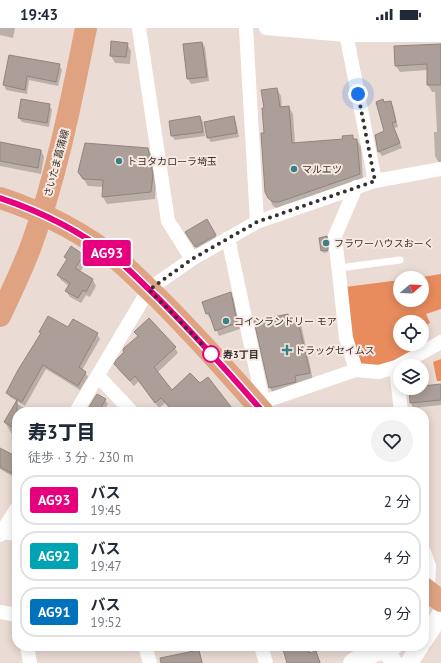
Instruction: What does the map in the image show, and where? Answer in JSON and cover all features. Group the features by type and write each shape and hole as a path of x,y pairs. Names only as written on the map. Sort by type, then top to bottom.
{"main road":[{"name":"さいたま菖蒲線","path":"0,316 30,248 42,215 68,117 86,28"},
{"path":"0,198 42,215 68,228 96,245 121,263 174,315 261,407"}],"street":[{"path":"139,28 168,221 192,259"},
{"path":"246,28 257,222"},
{"path":"266,28 441,35"},
{"path":"345,32 375,181"},
{"path":"79,407 149,290 192,259 257,222 375,181 441,170"},
{"path":"356,187 335,236 346,338 356,370"},
{"path":"228,238 261,407 356,370 379,372 393,368"},
{"path":"410,359 441,342"},
{"path":"98,377 127,407"},
{"path":"399,395 400,407"},
{"path":"1,534 12,516"},
{"path":"1,534 12,534"},
{"path":"429,566 433,597 433,612 429,618"},
{"path":"0,612 12,614"},
{"path":"429,632 441,614"},
{"path":"28,651 30,663"},
{"path":"146,651 150,663"},
{"path":"262,651 266,663"},
{"path":"409,663 417,651"},
{"path":"352,663 356,660 391,653"}],"lane":[{"path":"339,268 400,260"}],"shaded area":[{"path":"441,274 441,309 426,315 393,315 393,351 413,351 400,359 393,359 393,363 389,366 359,366 350,337 345,287 393,281 393,307 429,307 429,276"},
{"path":"441,359 441,381 437,381 433,362"}],"building":[{"path":"111,41 128,43 126,57 110,56"},
{"path":"202,42 207,77 187,79 183,44"},
{"path":"441,44 441,85 427,85 427,64 395,66 394,46"},
{"path":"9,55 60,64 56,82 27,76 25,90 3,85"},
{"path":"277,88 280,107 289,106 292,143 343,139 342,136 353,135 353,139 357,139 360,174 279,202 273,202 268,198 265,192 261,133 264,133 262,108 264,108 261,90"},
{"path":"21,99 50,104 47,123 18,118"},
{"path":"383,99 384,102 391,101 396,122 392,123 400,143 378,152 375,135 384,131 376,102"},
{"path":"200,116 203,132 171,136 169,121"},
{"path":"234,116 237,133 207,138 204,122"},
{"path":"0,142 41,150 38,168 0,161"},
{"path":"85,143 148,148 153,175 151,192 102,197 103,180 83,179 78,172"},
{"path":"207,219 216,235 195,247 185,232"},
{"path":"327,236 328,250 321,251 319,238"},
{"path":"71,246 84,255 75,268 93,279 86,292 83,290 78,298 65,291 70,283 57,275 67,259 64,257"},
{"path":"231,292 237,323 215,331 209,313 206,314 202,302"},
{"path":"288,314 289,318 297,316 310,373 295,376 296,382 269,388 254,321"},
{"path":"48,316 68,327 73,319 98,333 79,367 86,372 78,386 43,365 22,402 6,393 18,370 41,333 39,332"},
{"path":"149,318 176,347 154,367 172,390 190,373 200,383 208,377 231,407 169,407 161,398 155,403 135,376 130,381 114,364 124,352 124,348 138,336 134,332"},
{"path":"441,384 441,400 410,403 409,395 429,395 429,385"},
{"path":"97,394 106,399 101,407 89,407"},
{"path":"17,400 17,407 13,407"},
{"path":"12,408 12,427 4,422"},
{"path":"0,448 12,454 12,471 11,473 0,467"},
{"path":"199,651 202,663 161,663 160,658"},
{"path":"283,651 308,651 309,653 316,651 320,663 287,663"}],"bus line":[{"name":"AG93","path":"0,198 42,215 68,228 96,245 121,263 205,347 259,407"}],"place":[{"name":"トヨタカローラ埼玉","path":"119,161"},
{"name":"マルエツ","path":"294,169"},
{"name":"フラワーハウスおーく","path":"326,243"},
{"name":"コインランドリー モア","path":"226,321"},
{"name":"ドラッグセイムス","path":"287,350"},
{"name":"寿3丁目","path":"211,354"}],"route":[{"path":"211,354 216,359 149,290 192,259 257,222 375,181 358,94"}]}
